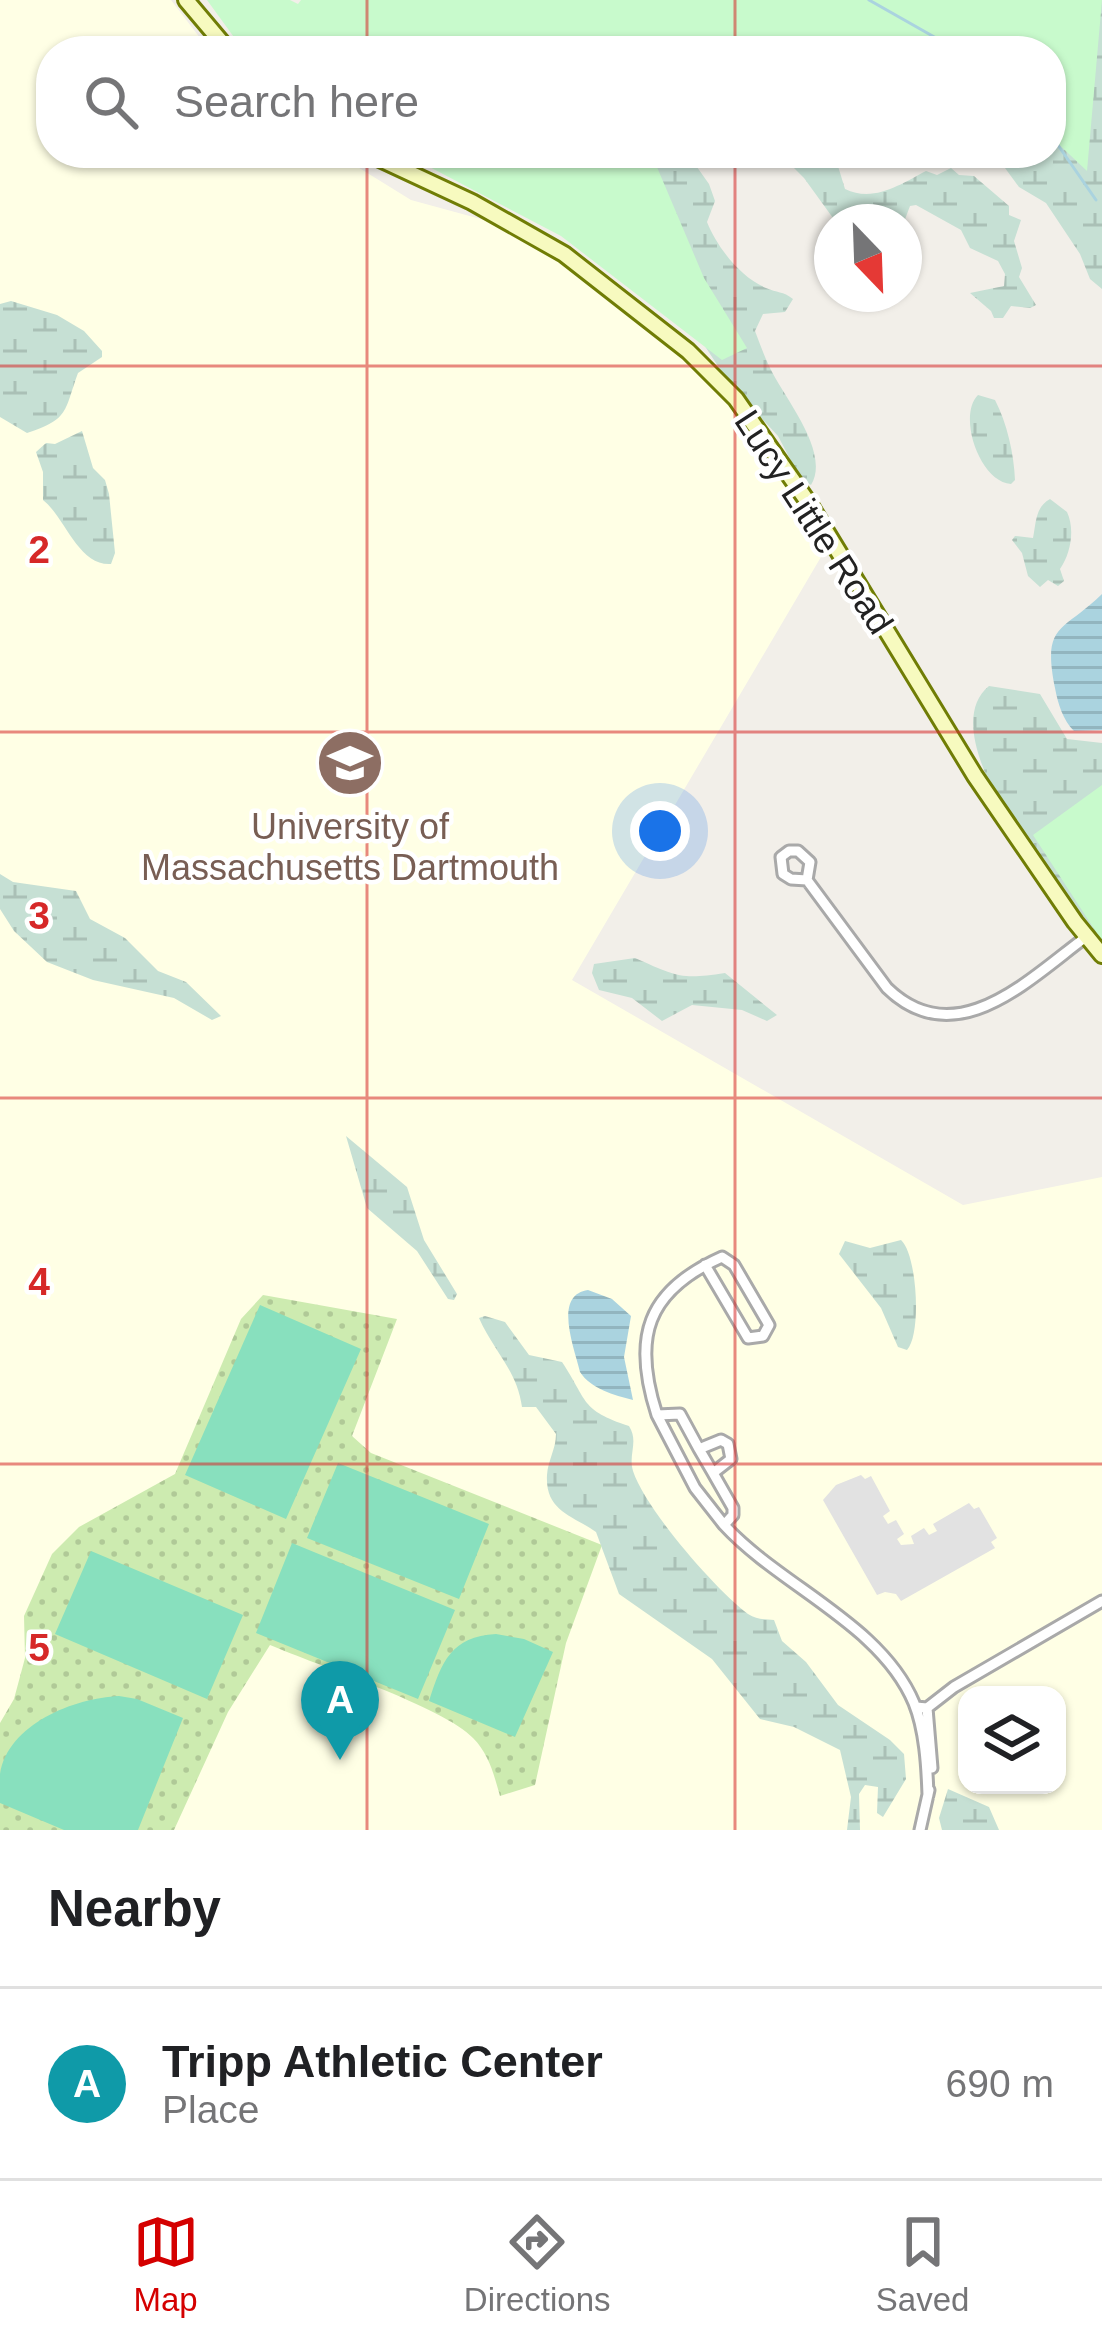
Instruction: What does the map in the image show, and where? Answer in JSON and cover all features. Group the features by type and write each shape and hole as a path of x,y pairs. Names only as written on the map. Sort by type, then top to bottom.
{"street":[{"path":"187,0 217,36"},
{"name":"Lucy Little Road","path":"400,168 564,254 688,351 736,399 809,505 975,776 1102,955"},
{"path":"806,880 886,988 925,1012 958,1014 990,1006 1086,937"},
{"path":"705,1265 742,1333 754,1339 768,1332 769,1325 734,1265 722,1257 705,1265 664,1295 648,1325 644,1360 657,1415 694,1488 724,1525 765,1565 871,1643 921,1707 933,1761 920,1830"},
{"path":"657,1415 680,1414 733,1508 724,1525"},
{"path":"699,1449 721,1440 728,1444 730,1459 713,1473"},
{"path":"921,1707 1102,1601"}],"shaded area":[{"name":"University of Massachusetts Dartmouth","path":"0,0 171,0 199,36 36,36 36,168 359,168 411,200 499,224 555,257 718,387 776,464 828,545 572,980 963,1205 1102,1177 1102,1830 0,1830"},
{"path":"871,1476 890,1511 883,1516 888,1524 896,1520 904,1534 897,1539 901,1545 914,1544 911,1536 924,1528 929,1535 937,1531 933,1524 969,1503 974,1509 979,1507 997,1538 991,1542 995,1548 901,1601 896,1594 877,1595 823,1500 836,1485"}],"green space":[{"path":"207,0 290,0 298,4 301,0 1102,0 1087,171 1066,151 1066,36 233,36"},
{"path":"1102,0 1102,289 1090,279 1080,254 1046,203 1019,187 1005,168 1066,168 1066,36 787,36"},
{"path":"432,168 657,168 704,278 747,348 722,360 561,236"},
{"path":"605,168 698,168 715,201 707,222 723,251 756,283 793,299 785,312 763,314 755,331 811,441 816,472 811,485 800,478 778,436 729,383"},
{"path":"794,168 839,168 845,189 866,194 887,190 926,171 937,175 951,168 959,175 974,176 1009,206 1009,215 1021,220 1014,241 1022,268 1019,277 1036,305 1011,306 1003,318 994,318 970,293 1004,286 1005,274 998,261 970,248 961,230 922,208 922,204 823,204"},
{"path":"11,301 57,315 84,331 102,351 102,357 78,373 58,418 27,433 0,417 0,304"},
{"path":"978,395 995,400 1003,419 1013,460 1015,480 1011,484 990,472 975,447 970,417"},
{"path":"82,431 93,468 105,480 109,494 115,553 111,564 100,563 81,549 43,500 43,472 36,452 46,443 55,444"},
{"path":"1050,499 1067,512 1071,541 1060,569 1064,581 1058,586 1048,580 1040,587 1028,576 1022,553 1012,540 1015,536 1033,538 1039,511"},
{"path":"989,686 1040,694 1067,739 1102,743 1102,951 1035,860 988,780 975,743 974,710"},
{"path":"1102,785 1102,941 1033,835"},
{"path":"0,874 13,882 76,891 90,919 125,938 158,971 186,982 221,1016 212,1020 174,998 93,980 47,962 14,931 0,909"},
{"path":"635,958 678,975 725,973 777,1015 767,1021 742,1010 692,1005 662,1021 632,998 599,990 592,973 594,964"},
{"path":"346,1136 407,1187 424,1240 457,1294 454,1300 448,1299 417,1251 367,1208"},
{"path":"901,1240 911,1261 916,1294 915,1328 907,1350 898,1347 881,1308 839,1254 845,1241 870,1248"},
{"path":"263,1295 397,1319 352,1436 371,1453 602,1545 566,1643 535,1785 500,1796 483,1751 458,1726 409,1700 270,1645 228,1712 174,1830 0,1830 0,1723 14,1699 25,1658 24,1616 52,1554 79,1527 175,1474 241,1319"},
{"path":"260,1305 361,1349 286,1519 185,1475"},
{"path":"479,1318 505,1322 529,1355 562,1362 593,1409 629,1426 633,1471 640,1487 683,1548 748,1614 774,1620 782,1641 806,1662 838,1705 904,1754 906,1779 883,1817 877,1813 878,1787 865,1785 859,1794 860,1830 847,1830 851,1797 840,1750 794,1727 760,1719 712,1659 619,1594 596,1532 562,1511 550,1497 547,1475 556,1434 536,1407 522,1407 510,1372"},
{"path":"338,1463 489,1524 459,1599 307,1538"},
{"path":"292,1543 455,1610 418,1699 256,1633"},
{"path":"91,1551 243,1615 207,1699 55,1634"},
{"path":"496,1634 524,1639 553,1652 515,1737 429,1701 439,1674 458,1646"},
{"path":"119,1696 183,1718 138,1830 64,1830 0,1803 0,1774 6,1756 29,1728 64,1708"},
{"path":"948,1789 989,1807 999,1830 942,1830 939,1818"}],"water":[{"path":"1102,594 1102,730 1074,731 1058,700 1051,651 1059,631"},
{"path":"588,1290 612,1299 631,1316 624,1357 633,1400 597,1387 580,1372 569,1312 577,1294"}],"waterway":[{"path":"869,0 933,36"},
{"path":"1066,157 1096,200"}],"place":[{"name":"University of Massachusetts Dartmouth","path":"350,763"},
{"name":"Tripp Athletic Center","path":"340,1760"}]}
